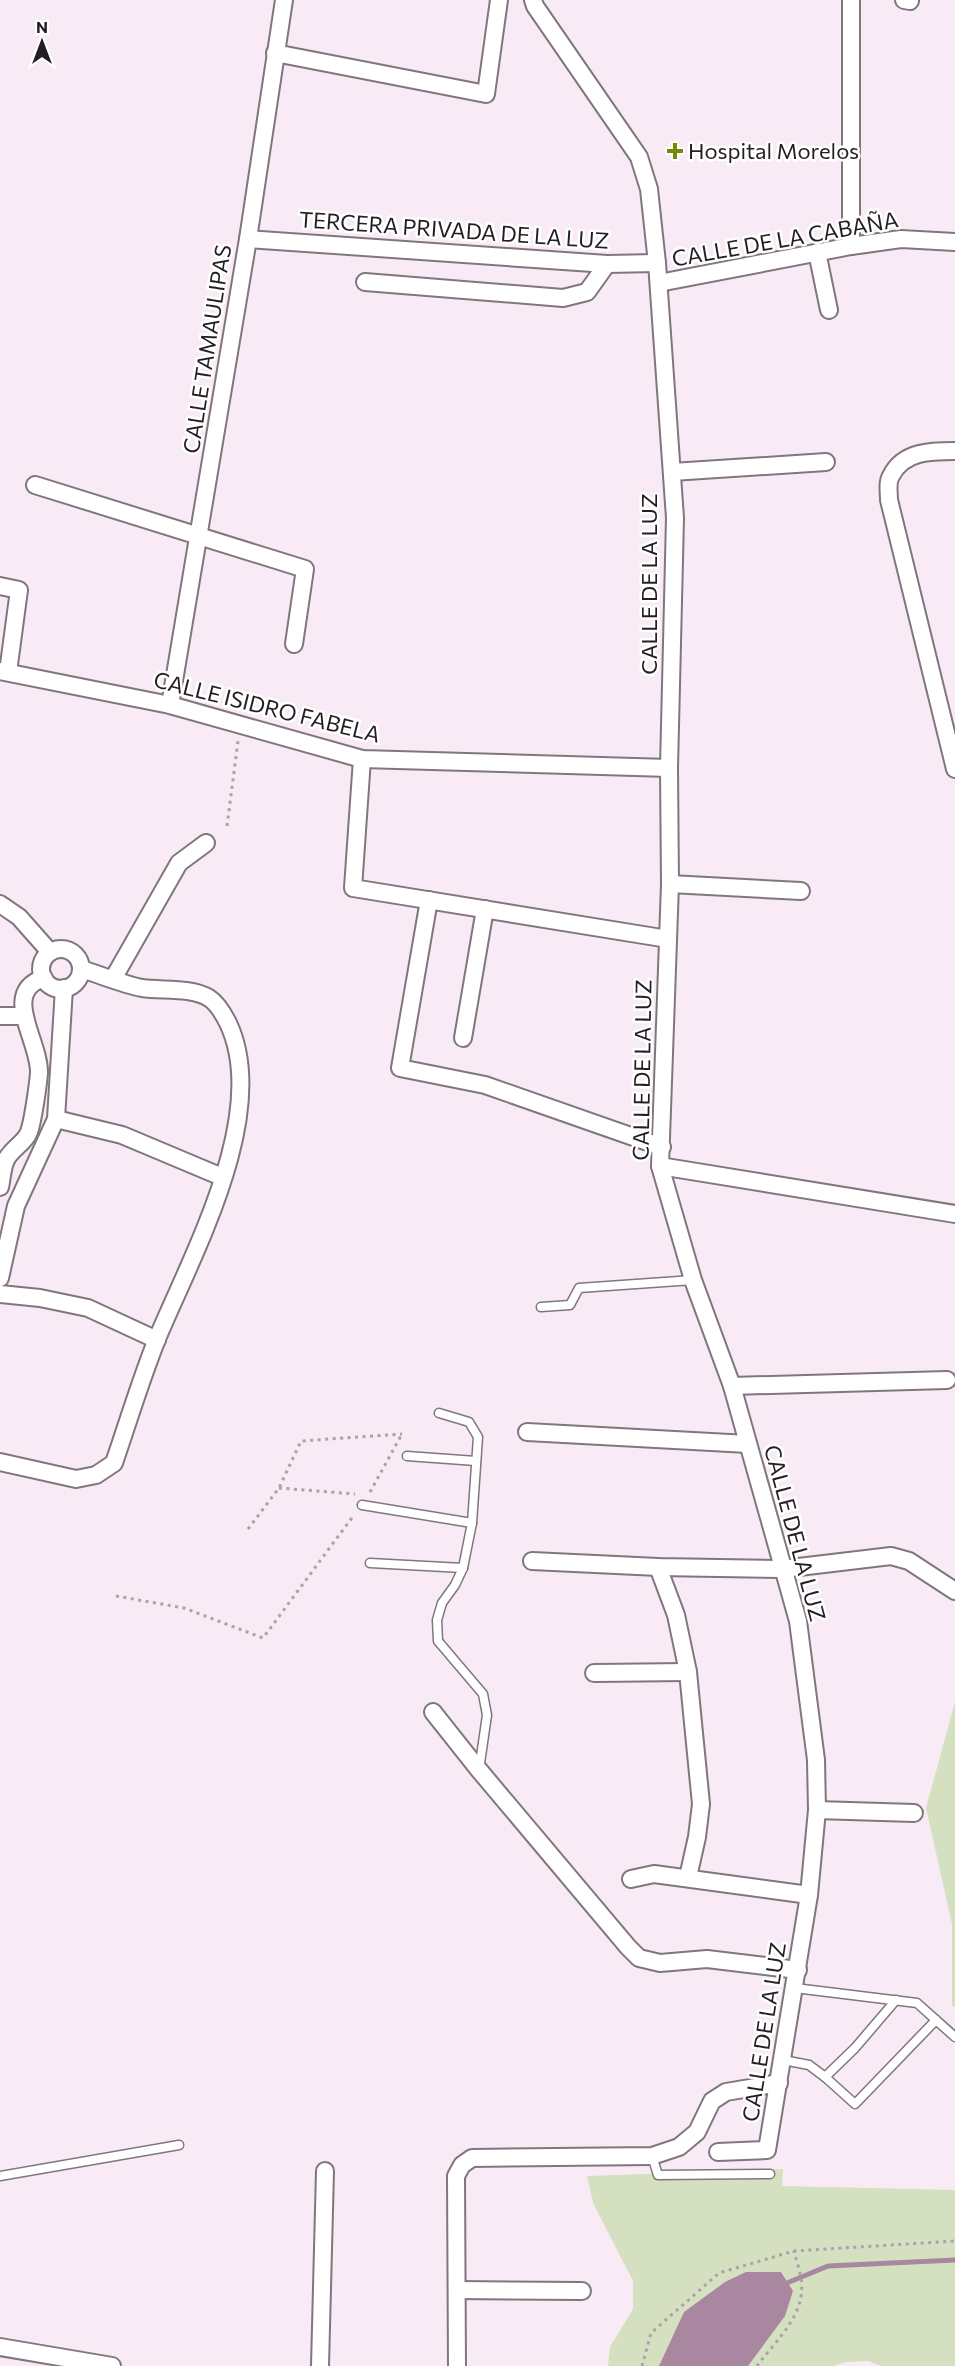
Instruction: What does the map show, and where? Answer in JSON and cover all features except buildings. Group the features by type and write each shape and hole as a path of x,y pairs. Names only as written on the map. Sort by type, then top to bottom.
{"street":[{"name":"CALLE TAMAULIPAS","path":"170,705 248,239 284,0"},
{"path":"275,53 486,94 499,0"},
{"name":"CALLE DE LA LUZ","path":"533,0 639,157 649,189 659,283 675,518 669,768 670,884 660,1166 693,1280 732,1386 798,1621 816,1760 817,1810 809,1895 767,2150 718,2152"},
{"path":"851,0 851,246"},
{"name":"TERCERA PRIVADA DE LA LUZ","path":"248,239 607,264 657,263"},
{"name":"CALLE DE LA CABAÑA","path":"659,283 817,252 901,239 955,242"},
{"path":"817,252 829,310"},
{"path":"365,282 563,298 586,292 607,264"},
{"path":"955,451 926,451 904,459 890,477 889,500 955,769"},
{"path":"672,472 826,462"},
{"path":"34,485 305,569 294,644"},
{"path":"0,586 18,590 4,671"},
{"name":"CALLE ISIDRO FABELA","path":"4,671 170,705 362,759 669,768"},
{"path":"362,759 353,888 668,939"},
{"path":"113,979 179,863 206,843"},
{"path":"670,884 801,891"},
{"path":"429,900 400,1068 485,1085 662,1147"},
{"path":"0,904 18,916 50,952"},
{"path":"463,1038 485,909"},
{"path":"65,949 78,958 81,969 77,981 64,988 56,987 44,978 42,964 50,952 65,949"},
{"path":"0,1462 76,1479 96,1475 114,1464 157,1340 204,1233 231,1153 241,1075 235,1039 224,1015 210,998 195,993 140,987 81,969"},
{"path":"0,1187 3,1160 29,1133 39,1072 36,1052 21,1016 24,989 33,981 44,978"},
{"path":"0,1278 16,1206 56,1119 64,988"},
{"path":"0,1016 21,1016"},
{"path":"56,1119 122,1135 222,1177"},
{"path":"660,1166 955,1214"},
{"path":"0,1293 88,1308 157,1340"},
{"path":"732,1386 947,1380"},
{"path":"527,1432 748,1444"},
{"path":"532,1561 658,1567 782,1569 891,1556 909,1561 955,1591"},
{"path":"658,1567 676,1615 688,1672 701,1804 698,1837 688,1877"},
{"path":"594,1673 688,1672"},
{"path":"433,1712 627,1947 639,1958 660,1963 707,1959 798,1970"},
{"path":"817,1810 914,1813"},
{"path":"631,1879 654,1874 688,1877 809,1895"},
{"path":"457,2366 456,2176 462,2165 472,2158 652,2156 679,2147 697,2132 712,2101 726,2092 779,2083"},
{"path":"320,2366 325,2171"},
{"path":"457,2290 582,2291"},
{"path":"8,2347 34,2366"},
{"path":"8,2347 112,2366"}],"lane":[{"path":"541,1307 570,1305 579,1288 693,1280"},
{"path":"439,1413 469,1422 478,1437 472,1522 463,1568 455,1585 442,1603 437,1620 438,1641 483,1694 486,1715 479,1770"},
{"path":"407,1455 476,1461"},
{"path":"362,1505 472,1522"},
{"path":"370,1563 463,1568"},
{"path":"795,1988 917,2003 955,2037"},
{"path":"825,2076 855,2048 896,2000"},
{"path":"783,2060 809,2065 825,2076 855,2104 936,2020"},
{"path":"0,2176 179,2145"},
{"path":"652,2156 658,2175 770,2174"}],"path":[{"path":"227,826 240,724"},
{"path":"116,1596 184,1608 263,1638 362,1505 402,1434 301,1441 279,1488 248,1529"},
{"path":"279,1488 369,1494"},
{"path":"642,2366 651,2333 719,2273 794,2251 955,2241"},
{"path":"757,2366 793,2321 801,2301 802,2281 794,2251"}],"green space":[{"path":"955,1702 955,2007 952,2006 952,1924 926,1808"},
{"path":"783,2169 782,2186 955,2190 955,2366 881,2366 868,2361 845,2362 833,2366 608,2366 610,2347 633,2309 633,2281 593,2203 587,2176"}],"shaded area":[{"path":"746,2272 781,2272 793,2291 785,2316 748,2366 659,2366 684,2312 725,2282"}],"waterway":[{"path":"787,2283 828,2266 955,2260"}],"place":[{"name":"Hospital Morelos","path":"675,151"}]}
